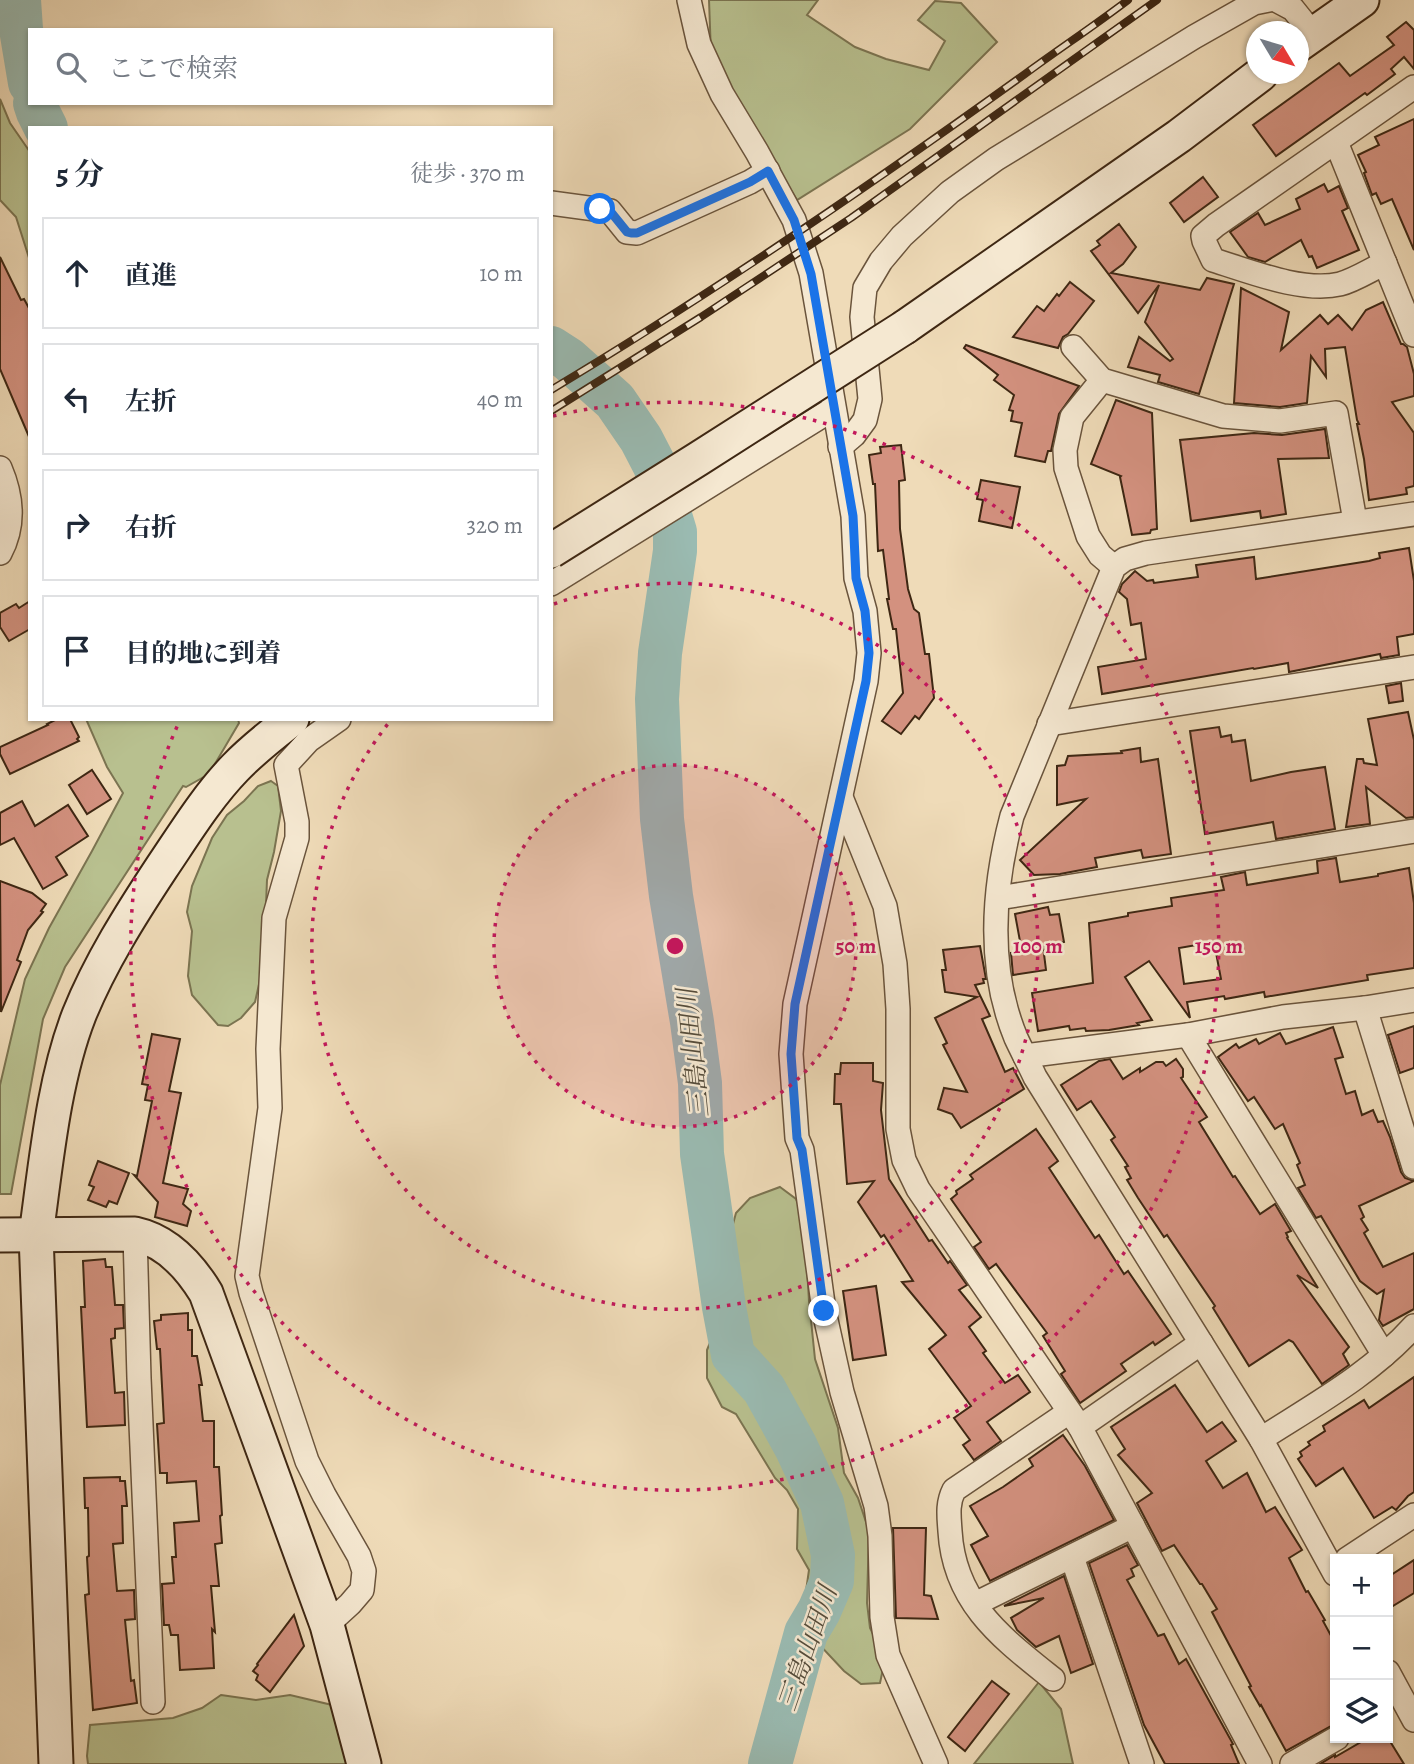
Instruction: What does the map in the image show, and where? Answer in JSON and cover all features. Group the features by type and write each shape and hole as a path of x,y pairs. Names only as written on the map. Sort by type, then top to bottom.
{"street":[{"path":"689,0 699,44 722,94 794,220 811,274 853,516 856,578 865,611 869,653 866,681 795,1004 791,1054 797,1138 802,1150 824,1311 842,1392 876,1506 880,1536 882,1617 888,1655 936,1764"},
{"path":"840,447 854,435 865,420 870,399 862,317 865,288 881,261 902,236 950,192 996,159 1194,37 1254,3 1269,0"},
{"path":"1276,0 1293,9 1298,21"},
{"path":"1309,37 1362,0"},
{"path":"553,550 905,327 1179,136 1248,84"},
{"path":"1384,263 1342,284 1322,286 1279,281 1213,260 1203,236 1414,88"},
{"path":"1336,142 1414,335"},
{"path":"553,203 610,211 627,232 637,233 750,182 768,171"},
{"path":"1073,347 1101,380 1223,416 1280,421 1336,413 1355,521"},
{"path":"1101,380 1072,416 1065,450 1066,468 1087,536 1100,555 1114,567"},
{"path":"553,583 833,409"},
{"path":"0,468 11,509 10,526 0,553"},
{"path":"1330,1554 1035,1077 1016,1037 1000,981 995,922 1012,816 1114,567 1125,559 1146,552 1414,514"},
{"path":"1049,724 1414,667"},
{"path":"56,1764 36,1235 61,1077 79,1016 111,949 155,878 192,821 235,767 290,721"},
{"path":"327,1625 362,1590 364,1571 359,1556 307,1461 247,1276 270,1108 268,1049 274,918 297,838 286,765 310,740 336,721"},
{"path":"841,797 886,906 895,964 898,1009 898,1129 904,1160 918,1189 1075,1420 1260,1764"},
{"path":"998,898 1414,831"},
{"path":"1025,1056 1188,1035 1283,1017 1414,1000"},
{"path":"1365,1008 1414,1167"},
{"path":"1188,1035 1384,1355"},
{"path":"135,1234 153,1702"},
{"path":"0,1235 135,1234 168,1248 195,1274 206,1293 327,1625 364,1764"},
{"path":"1261,1439 1359,1376 1414,1326"},
{"path":"1053,1679 991,1626 957,1575 951,1551 949,1499 954,1490 1201,1343"},
{"path":"1357,1554 1414,1515"},
{"path":"975,1604 1133,1526"},
{"path":"1072,1557 1142,1764"},
{"path":"1392,1680 1414,1720"},
{"path":"1292,1764 1330,1742"}],"green space":[{"path":"709,0 818,0 807,15 855,47 886,59 929,70 945,41 918,20 935,1 961,3 997,42 910,129 797,200 749,123 711,54"},
{"path":"0,99 10,123 28,149 28,255 16,217 0,200"},
{"path":"87,721 238,721 209,774 186,787 183,786 65,967 43,1019 11,1194 0,1194 0,1085 25,979 49,928 123,793 107,767"},
{"path":"271,781 278,786 281,811 267,880 262,971 255,1002 241,1018 228,1026 218,1025 192,995 188,976 192,931 187,912 192,886 212,838 227,815 258,786"},
{"path":"780,1187 796,1199 804,1218 815,1359 838,1428 844,1473 858,1498 869,1531 867,1603 870,1628 880,1648 883,1669 880,1683 861,1684 844,1671 815,1640 803,1612 809,1570 797,1549 798,1509 787,1490 775,1478 736,1414 722,1407 707,1378 707,1350 716,1328 739,1294 737,1280 723,1261 736,1213 750,1198"},
{"path":"1039,1682 1061,1709 1073,1764 974,1764"},
{"path":"221,1695 256,1700 290,1695 332,1705 379,1753 381,1764 88,1764 90,1725 173,1718 202,1708"}],"building":[{"path":"1406,22 1414,30 1414,69 1404,57 1391,69 1395,74 1276,156 1253,125 1339,63 1350,76 1394,45 1387,37"},
{"path":"1414,119 1414,250 1392,199 1381,204 1376,193 1372,195 1358,155 1379,145 1375,137"},
{"path":"1203,177 1218,197 1184,222 1170,203"},
{"path":"1324,184 1328,192 1339,186 1348,208 1342,211 1359,250 1317,268 1301,240 1265,262 1248,257 1230,232 1258,213 1265,225 1300,209 1296,199"},
{"path":"1119,224 1136,247 1123,264 1111,273 1200,290 1207,278 1234,284 1199,394 1158,382 1160,375 1128,367 1139,337 1170,361 1173,359 1145,322 1159,285 1138,313 1091,251 1100,245 1097,241"},
{"path":"0,257 21,300 24,299 28,306 28,434 0,369"},
{"path":"1070,282 1094,301 1063,337 1058,348 1013,337 1037,306 1044,311"},
{"path":"1241,288 1289,312 1281,350 1320,315 1328,324 1338,315 1352,330 1366,310 1383,302 1401,344 1407,347 1414,374 1414,396 1392,402 1414,433 1414,486 1406,488 1407,494 1369,500 1345,347 1325,349 1326,377 1311,356 1307,403 1280,407 1234,403"},
{"path":"966,345 1079,386 1059,414 1051,451 1048,451 1045,462 1015,456 1022,423 1011,421 1013,411 1009,410 1014,395 994,380 998,375 964,348"},
{"path":"1116,400 1152,413 1157,529 1151,530 1150,533 1132,535 1121,476 1091,464"},
{"path":"1325,429 1329,458 1278,459 1286,514 1261,518 1260,511 1191,521 1180,440 1254,433 1282,435"},
{"path":"901,445 905,480 899,481 900,529 908,589 914,609 919,613 925,654 929,654 934,698 919,719 915,716 901,734 882,721 903,693 896,629 893,629 887,599 883,550 878,551 875,484 869,455 881,453 880,447"},
{"path":"981,480 1020,487 1012,528 979,521 983,500 977,499"},
{"path":"1409,548 1414,581 1414,634 1397,637 1399,655 1381,658 1380,654 1289,672 1288,663 1102,694 1098,667 1146,659 1141,623 1131,625 1127,599 1119,592 1122,584 1135,571 1154,583 1198,577 1196,565 1254,557 1256,579 1369,561 1380,558 1379,553"},
{"path":"28,602 28,630 9,641 0,627 0,613 16,604 19,608"},
{"path":"1401,683 1403,701 1389,703 1386,686"},
{"path":"1408,712 1414,740 1414,817 1406,818 1366,787 1370,824 1346,827 1357,759 1377,765 1368,719"},
{"path":"53,721 71,721 79,741 10,774 0,754 0,747"},
{"path":"1219,727 1221,737 1231,735 1232,742 1245,740 1251,781 1325,767 1335,829 1276,839 1273,822 1205,834 1190,731"},
{"path":"1140,748 1141,762 1158,759 1171,854 1143,858 1141,850 1095,858 1097,867 1060,874 1034,875 1020,860 1086,799 1057,805 1057,766 1065,765 1068,756 1122,753 1121,751"},
{"path":"92,770 111,799 87,814 69,785"},
{"path":"22,801 35,826 68,805 88,836 56,857 67,875 43,889 14,838 0,845 0,813"},
{"path":"1336,858 1340,882 1409,868 1414,903 1414,968 1367,975 1368,980 1265,997 1264,992 1187,1002 1190,1018 1149,961 1125,977 1152,1020 1109,1030 1070,1030 1069,1026 1038,1031 1032,993 1093,983 1089,923 1172,906 1171,898 1224,890 1221,877 1245,872 1247,885 1318,873 1317,861","holes":["1214,942 1221,979 1184,984 1179,948"]},
{"path":"0,881 32,893 46,904 28,930 17,960 21,962 1,1012"},
{"path":"1048,907 1050,915 1059,914 1064,942 1043,946 1046,970 1013,975 1011,953 1022,952 1015,914"},
{"path":"980,946 986,979 983,979 984,983 975,985 990,1016 982,1019 1005,1072 1013,1068 1024,1089 961,1128 952,1114 938,1109 944,1088 967,1092 943,1045 947,1043 935,1018 977,997 945,992 943,950"},
{"path":"1414,1026 1414,1068 1400,1073 1388,1035"},
{"path":"1333,1027 1343,1057 1335,1059 1346,1094 1355,1091 1362,1115 1373,1110 1378,1122 1383,1121 1401,1172 1405,1178 1414,1181 1359,1206 1364,1217 1361,1219 1368,1230 1364,1233 1383,1267 1414,1253 1414,1309 1383,1326 1379,1320 1384,1290 1377,1294 1360,1281 1321,1216 1316,1218 1298,1188 1305,1185 1297,1165 1300,1163 1283,1124 1275,1129 1254,1097 1248,1101 1218,1057 1236,1044 1239,1048 1256,1039 1259,1044 1280,1033 1286,1044"},
{"path":"152,1034 180,1039 169,1091 181,1093 163,1183 188,1189 183,1204 191,1211 187,1226 155,1217 158,1202 134,1175 137,1176 152,1101 145,1100 148,1085 142,1084"},
{"path":"1110,1059 1123,1079 1140,1068 1140,1072 1156,1062 1163,1062 1166,1066 1176,1059 1183,1069 1181,1078 1207,1117 1199,1122 1233,1177 1235,1176 1260,1214 1275,1204 1291,1231 1286,1233 1287,1238 1318,1288 1297,1275 1349,1347 1343,1354 1349,1365 1322,1384 1289,1340 1249,1366 1213,1308 1215,1306 1167,1235 1164,1237 1127,1180 1131,1178 1125,1167 1128,1166 1111,1140 1115,1137 1091,1101 1077,1110 1061,1085 1099,1061"},
{"path":"841,1063 873,1063 873,1081 883,1083 881,1110 889,1179 929,1241 932,1240 967,1285 959,1290 981,1317 969,1327 986,1351 983,1353 1005,1383 1018,1375 1030,1392 987,1422 1001,1441 974,1460 963,1445 970,1440 954,1418 971,1406 929,1349 946,1335 902,1282 913,1281 884,1235 881,1237 858,1202 874,1181 847,1184 841,1104 834,1104 835,1074 840,1074"},
{"path":"1036,1129 1058,1161 1049,1168 1095,1238 1099,1235 1124,1274 1128,1271 1171,1334 1155,1345 1153,1342 1121,1364 1126,1371 1080,1403 1061,1374 1065,1371 1043,1336 1047,1333 996,1264 989,1269 974,1247 981,1242 951,1199 957,1194 956,1191 973,1179 970,1175"},
{"path":"98,1161 129,1173 117,1204 109,1201 106,1207 88,1200 94,1187 89,1185"},
{"path":"105,1259 106,1267 112,1267 115,1305 123,1305 124,1328 115,1329 115,1338 111,1339 115,1393 124,1392 125,1425 87,1427 81,1307 85,1307 83,1261"},
{"path":"876,1286 886,1355 853,1360 843,1291"},
{"path":"188,1313 188,1330 192,1330 192,1356 197,1356 202,1385 199,1385 203,1421 214,1421 214,1467 219,1467 222,1543 215,1544 219,1586 211,1586 215,1632 212,1629 214,1668 180,1670 178,1635 171,1635 169,1625 164,1625 162,1584 174,1583 174,1523 199,1521 196,1481 167,1483 167,1473 160,1473 157,1424 164,1423 160,1349 157,1349 154,1321 161,1320 161,1315"},
{"path":"1414,1377 1414,1492 1396,1510 1392,1507 1374,1518 1343,1468 1316,1486 1298,1459 1302,1456 1300,1452 1310,1445 1308,1442 1325,1431 1323,1426 1364,1400 1369,1408"},
{"path":"1175,1385 1207,1432 1222,1422 1236,1441 1206,1461 1223,1488 1247,1473 1266,1512 1275,1507 1302,1550 1289,1558 1306,1592 1308,1591 1325,1620 1323,1621 1330,1634 1330,1727 1286,1751 1249,1687 1251,1686 1212,1612 1217,1609 1202,1584 1174,1545 1162,1551 1137,1503 1152,1493 1118,1455 1125,1449 1111,1427"},
{"path":"1063,1435 1085,1466 1114,1520 990,1581 971,1545 988,1536 970,1506 1033,1466 1029,1459"},
{"path":"120,1477 120,1481 125,1481 127,1506 122,1506 123,1543 113,1544 117,1591 134,1590 135,1619 125,1620 131,1681 134,1680 137,1703 93,1710 85,1595 89,1594 89,1556 84,1478"},
{"path":"893,1528 926,1528 924,1595 931,1596 938,1619 896,1618"},
{"path":"1127,1545 1138,1565 1131,1569 1134,1576 1127,1580 1158,1636 1164,1634 1179,1664 1186,1659 1233,1744 1231,1745 1239,1764 1165,1764 1144,1725 1089,1563"},
{"path":"1414,1560 1414,1593 1393,1606 1393,1574"},
{"path":"1064,1576 1093,1664 1071,1673 1059,1636 1036,1647 1017,1630 1011,1618 1044,1598 1004,1606"},
{"path":"294,1615 304,1646 270,1692 256,1680 258,1675 253,1671"},
{"path":"992,1681 1009,1694 965,1751 948,1737"},
{"path":"1359,1743 1391,1743 1404,1764 1320,1764"}],"waterway":[{"name":"三島山田川","path":"19,0 28,71"},
{"name":"三島山田川","path":"36,105 45,126"},
{"name":"三島山田川","path":"553,349 568,359 615,401 641,439 655,466 675,532 657,699 662,819 700,1083 702,1154 724,1307 733,1355 764,1389 796,1447 822,1503 833,1555 832,1581 806,1633 770,1764"}],"railway":[{"path":"553,389 791,237 1128,0"},
{"path":"553,410 851,218 1157,0"}],"route":[{"path":"600,209 610,211 627,232 637,233 750,182 768,171 794,220 811,274 853,516 856,578 865,611 869,653 866,681 795,1004 791,1054 797,1138 802,1150 824,1311"}]}
